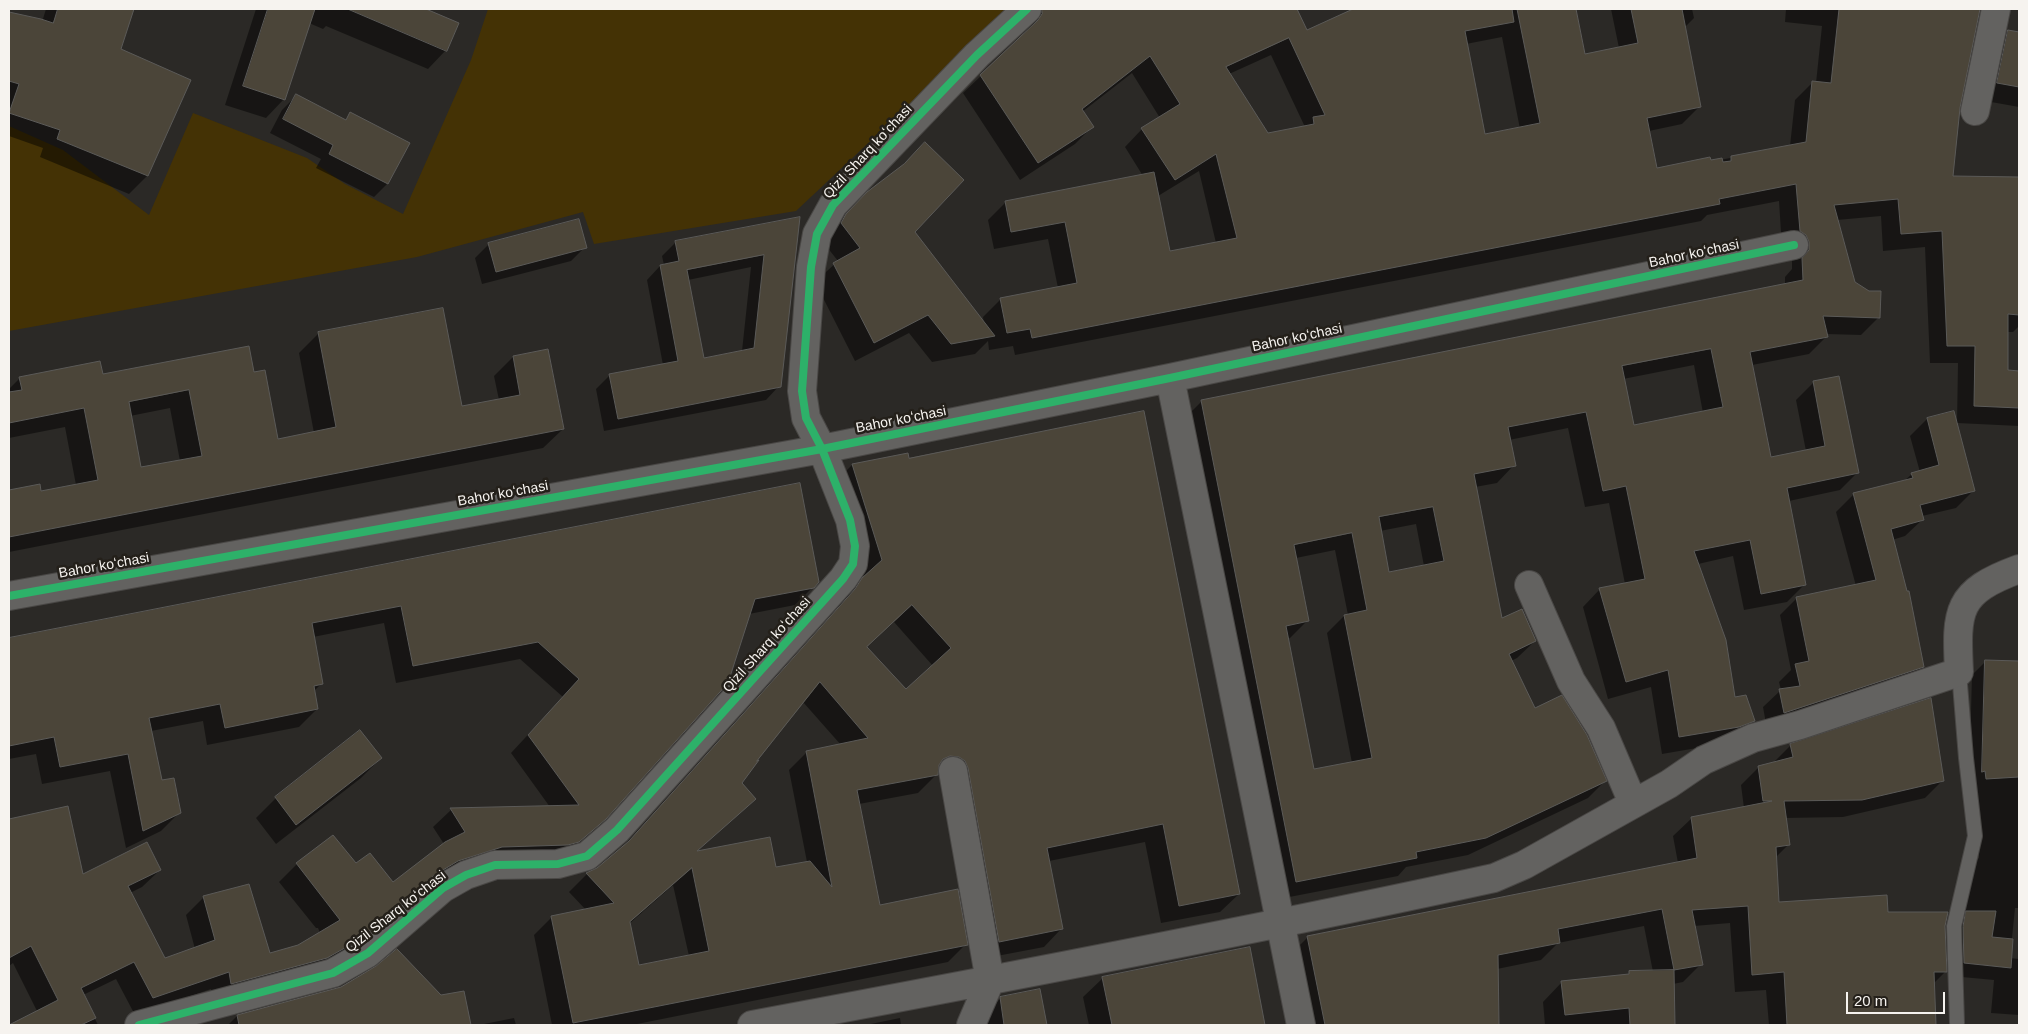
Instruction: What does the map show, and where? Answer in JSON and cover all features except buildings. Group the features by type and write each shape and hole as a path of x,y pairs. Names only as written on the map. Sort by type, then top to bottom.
{"street":[{"name":"Qizil Sharq koʻchasi","path":"139,1025 333,973 368,953 442,888 466,875 496,865 558,864 587,856 628,817 843,579 853,564 856,546 850,520 822,449 806,418 802,391 810,267 817,234 833,205 977,56 1027,9"},
{"path":"1974,111 1996,9"},
{"name":"Bahor koʻchasi","path":"9,596 822,449 1170,378 1794,245"},
{"path":"1170,378 1301,1025"},
{"path":"752,1025 1281,924 1494,878 1524,864 1669,784 1704,760 1753,738 1800,725 1960,672 1958,635 1962,609 1973,592 1994,578 2019,569"},
{"path":"1529,585 1572,681 1601,728 1633,803"},
{"path":"953,771 990,981 972,1025"}],"lane":[{"path":"1957,1023 1954,926 1975,836 1966,758 1960,672"}],"shaded area":[{"path":"488,9 1011,9 796,211 594,244 583,212 417,257 9,331 9,126 63,150 149,215 193,113 307,158 345,184 403,214 471,60"}],"cycle path":[{"path":"139,1025 333,973 368,953 443,888 466,875 495,865 558,864 587,856 617,830 843,579 853,564 855,546 850,520 822,449 806,418 802,391 811,267 817,234 833,205 977,55 1027,9"},
{"path":"9,596 822,449 1170,378 1794,245"}]}
